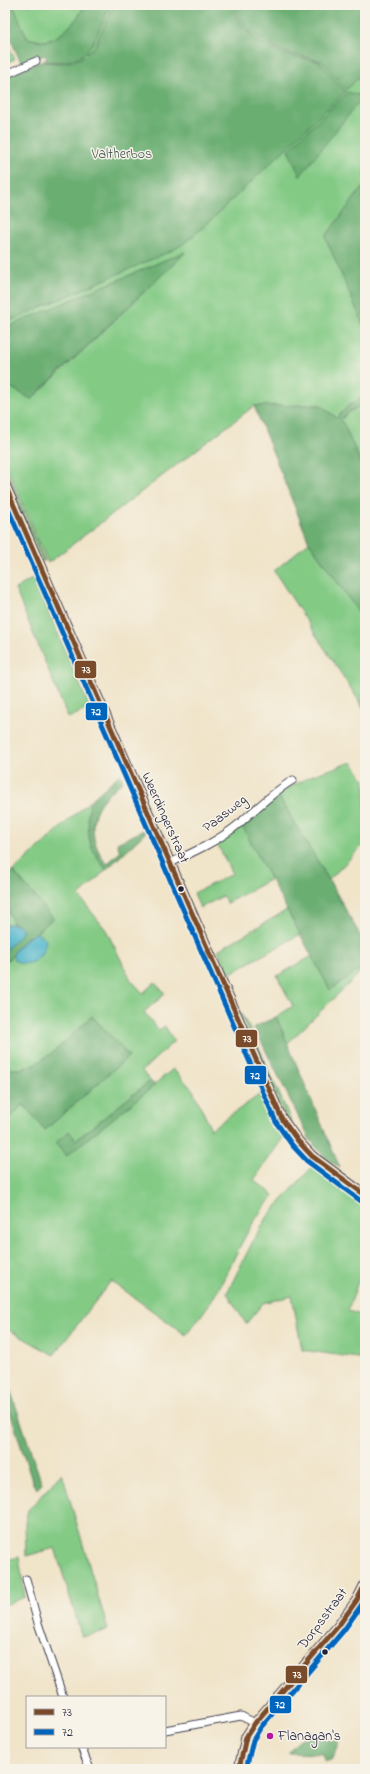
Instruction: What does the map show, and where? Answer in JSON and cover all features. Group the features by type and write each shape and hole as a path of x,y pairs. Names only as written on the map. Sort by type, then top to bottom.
{"main road":[{"name":"Weerdingerstraat","path":"5,485 282,1119 298,1141 312,1156 365,1195"},
{"name":"Dorpsstraat","path":"239,1769 246,1737 255,1723 334,1631 357,1600 365,1584"}],"street":[{"path":"5,75 36,61"},
{"name":"Paasweg","path":"170,864 198,850 229,831 272,793 293,780"},
{"path":"26,1579 38,1623 63,1696"},
{"path":"166,1730 241,1716 255,1723"},
{"path":"81,1748 90,1769"}],"green space":[{"path":"5,5 13,5 27,38 46,41 64,32 74,22 85,5 111,5 95,40 82,55 60,62 43,61 47,59 45,55 22,65 5,27"},
{"path":"13,5 85,5 74,22 64,32 52,39 39,41 27,38"},
{"path":"109,5 365,5 365,395 347,407 337,418 320,405 254,406 48,563 5,463 5,384 32,399 185,253 184,252 5,329 5,80 90,43"},
{"name":"Valtherbos","path":"114,5 231,5 245,30 262,43 283,54 320,62 346,91 204,227 182,245 5,323 5,77 39,62 62,63 73,61 84,56 95,46"},
{"path":"234,5 365,5 365,72 347,89 345,88 322,61 284,52 264,41 247,29"},
{"path":"5,38 15,59 5,63"},
{"path":"348,92 359,95 365,92 365,94 300,176 288,150"},
{"path":"365,184 365,329 325,237"},
{"path":"184,252 185,253 31,399 5,384 5,328"},
{"path":"365,395 365,403 349,412 340,420 343,423 365,472 365,618 363,619 309,542 254,406 320,405 337,418 347,407"},
{"path":"365,403 365,472 343,423 340,420 349,412"},
{"path":"5,468 45,561 42,561 5,476"},
{"path":"309,542 364,619 365,618 365,710 274,571"},
{"path":"34,578 90,708 68,718 15,589"},
{"path":"352,762 365,780 365,843 329,880 277,794 313,775"},
{"path":"120,774 123,781 102,801 94,817 93,833 98,849 107,864 120,852 117,843 144,830 145,833 106,870 92,849 89,838 88,813 91,800"},
{"path":"277,794 329,880 365,944 365,966 330,990 242,826 258,809"},
{"path":"91,800 88,820 90,837 92,845 106,870 79,896 106,930 131,980 143,993 155,982 165,994 144,1012 159,1030 165,1026 174,1041 142,1071 150,1081 76,1140 66,1156 173,1069 193,1090 211,1129 262,1093 274,1122 284,1136 254,1180 274,1195 256,1218 214,1296 186,1335 111,1281 54,1355 5,1328 5,1123 23,1104 45,1130 129,1056 92,1016 64,1043 40,1061 28,1067 16,1069 5,1067 5,962 13,955 14,960 40,935 36,933 53,918 13,871"},
{"path":"242,826 271,879 227,903 223,896 200,908 194,893 232,874 217,843"},
{"path":"13,871 53,918 17,947 13,955 5,962 7,948 11,942 18,937 19,925 14,925 9,914 9,874"},
{"path":"9,874 9,914 14,925 5,924 5,878"},
{"path":"287,910 301,934 229,974 218,950"},
{"path":"312,956 330,989 365,966 365,968 287,1044 276,1017 293,1006 277,976"},
{"path":"238,1009 254,1036 295,1130 285,1116"},
{"path":"92,1016 129,1056 45,1130 23,1104 5,1123 5,1067 16,1069 28,1067 40,1061 64,1043"},
{"path":"276,1017 340,1168 324,1157 309,1138 254,1027"},
{"path":"150,1081 155,1085 66,1156 55,1143 69,1131 76,1140"},
{"path":"312,1167 365,1206 365,1261 348,1311 365,1316 365,1359 302,1350 292,1296 263,1303 246,1324 227,1293 253,1241 268,1216"},
{"path":"5,1374 42,1484 37,1489 33,1484 5,1396"},
{"path":"62,1473 108,1630 82,1637 55,1548 26,1556 25,1523 28,1510"},
{"path":"19,1557 25,1597 5,1605 5,1560"},
{"path":"308,1730 324,1740 339,1740 333,1759 325,1762 323,1754 288,1753 300,1739 307,1739 308,1736 305,1733"}],"water":[{"path":"5,924 19,925 23,929 20,935 5,951"},
{"path":"36,933 46,940 45,946 39,956 31,963 20,963 14,960 13,955 17,948"}],"transit line":[{"name":"73","path":"5,485 282,1119 298,1141 312,1156 365,1195"},
{"name":"72","path":"5,502 276,1122 292,1145 307,1161 361,1201"},
{"name":"73","path":"239,1769 246,1737 255,1723 339,1625 357,1600 365,1584"},
{"name":"72","path":"246,1769 253,1740 261,1727 344,1630 365,1600"}],"place":[{"name":"Flanagan's","path":"270,1736"}]}
